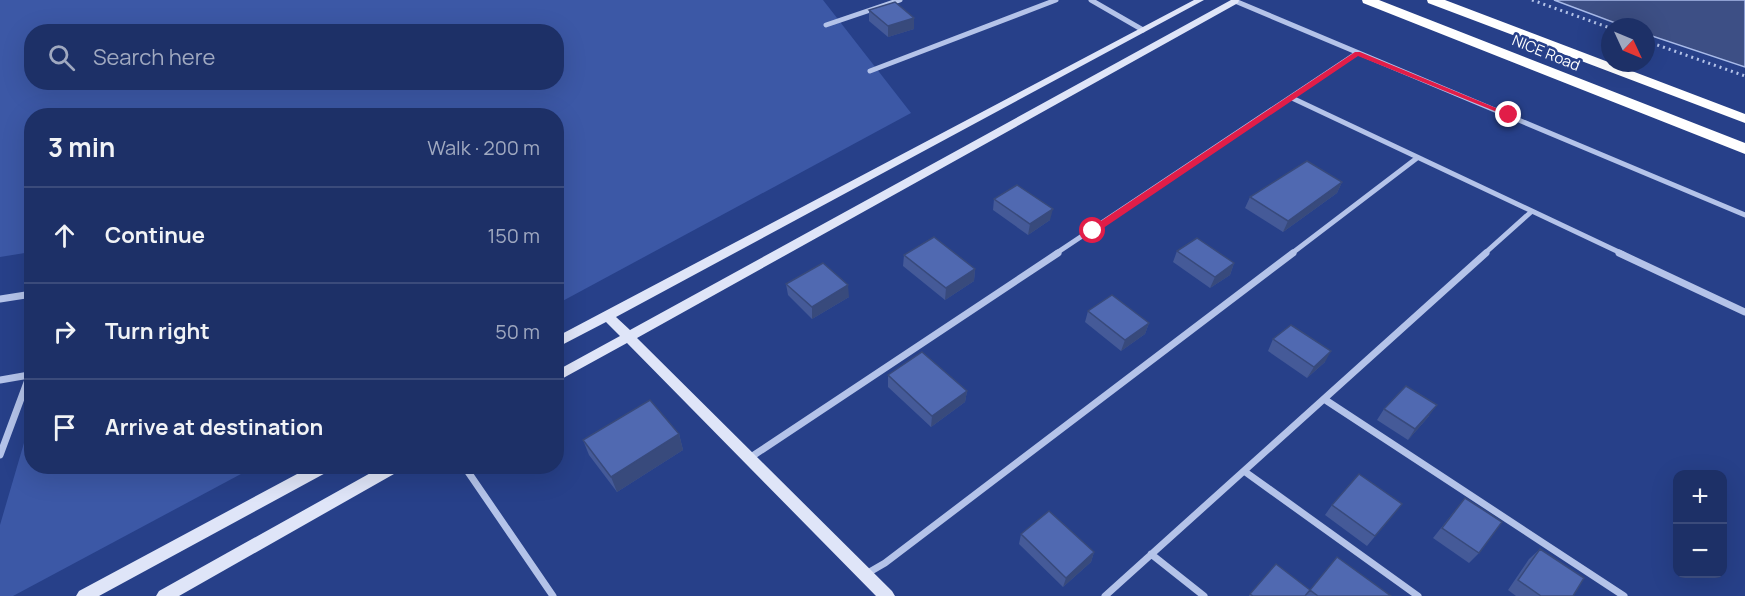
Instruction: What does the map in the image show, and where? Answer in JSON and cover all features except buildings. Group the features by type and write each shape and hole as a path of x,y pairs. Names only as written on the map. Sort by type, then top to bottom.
{"highway":[{"name":"NICE Road","path":"1368,0 1745,149"},
{"name":"NICE Road","path":"1433,0 1745,119"}],"street":[{"path":"826,25 900,0"},
{"path":"870,71 1056,0"},
{"path":"1091,0 1143,30"},
{"path":"564,339 1200,0"},
{"path":"564,373 1233,0 1745,215"},
{"path":"751,457 1357,53"},
{"path":"1292,98 1745,312"},
{"path":"866,574 895,555 1418,158"},
{"path":"1105,596 1531,212"},
{"path":"0,299 24,295"},
{"path":"608,316 887,596"},
{"path":"0,380 24,374"},
{"path":"0,455 24,389"},
{"path":"1324,399 1624,596"},
{"path":"1244,471 1418,596"},
{"path":"84,596 311,474"},
{"path":"164,596 382,474"},
{"path":"469,474 553,596"},
{"path":"1151,554 1204,596"}],"path":[{"path":"1532,0 1601,25"},
{"path":"1655,44 1745,76"}],"shaded area":[{"path":"0,0 823,0 911,113 564,300 564,108 24,108 24,253 0,257"},
{"path":"1554,0 1745,0 1745,67 1655,37 1655,18 1602,18"},
{"path":"24,443 24,474 241,474 13,596 0,596 0,525"}],"route":[{"path":"1093,231 1357,53 1509,115"}]}
